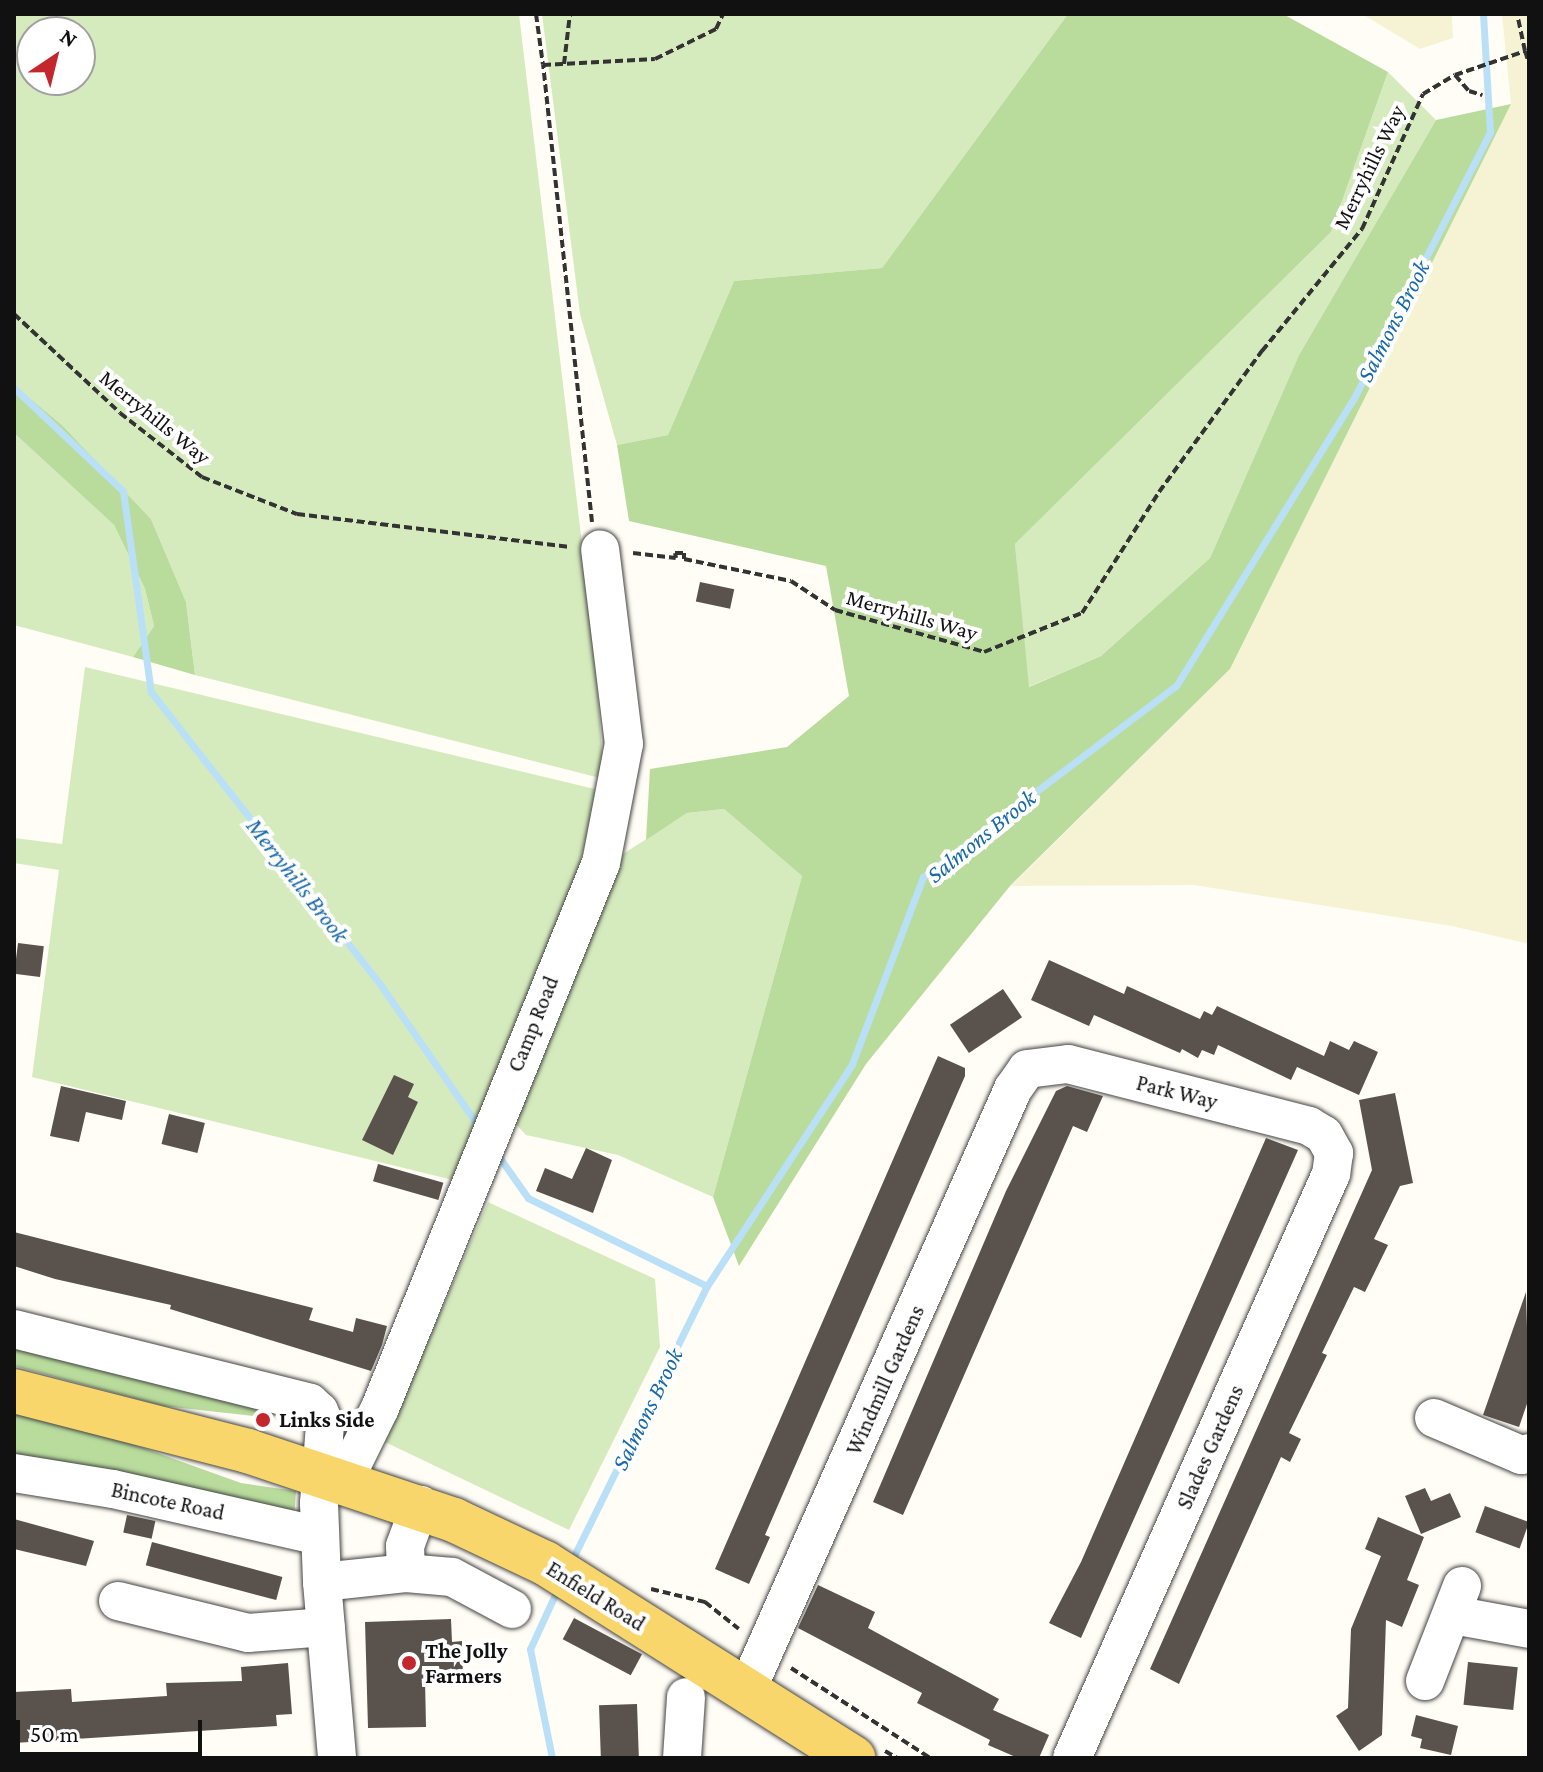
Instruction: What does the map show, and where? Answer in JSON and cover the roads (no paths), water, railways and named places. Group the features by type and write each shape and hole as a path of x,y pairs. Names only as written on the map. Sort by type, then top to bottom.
{"main road":[{"name":"Enfield Road","path":"14,1391 332,1476 420,1505 545,1563 853,1758"}],"street":[{"name":"Camp Road","path":"332,1476 380,1408 601,863 624,744 598,551"},
{"name":"Park Way","path":"1027,1069 1068,1064 1309,1126 1324,1135"},
{"name":"Windmill Gardens","path":"746,1692 1013,1089 1027,1069"},
{"name":"Slades Gardens","path":"1072,1758 1331,1174 1334,1153 1324,1135"},
{"path":"14,1329 310,1403 325,1425 332,1476 320,1536 337,1758"},
{"path":"1434,1418 1521,1455 1529,1453"},
{"name":"Bincote Road","path":"14,1473 113,1489 320,1536"},
{"path":"406,1573 405,1546 420,1505"},
{"path":"322,1582 406,1573 452,1577 512,1609"},
{"path":"1425,1681 1458,1600 1529,1629"},
{"path":"118,1601 248,1633 326,1627"},
{"path":"682,1758 686,1697"}],"waterway":[{"name":"Salmons Brook","path":"571,1562 707,1286 852,1064 923,877 1176,686 1354,398 1490,132 1483,14"},
{"name":"Merryhills Brook","path":"14,388 123,491 151,692 382,987 479,1127"},
{"name":"Merryhills Brook","path":"497,1154 528,1198 707,1286"},
{"name":"Salmons Brook","path":"552,1758 530,1649 558,1588"}],"place":[{"name":"Links Side","path":"263,1420"},
{"name":"The Jolly Farmers","path":"409,1663"}]}
